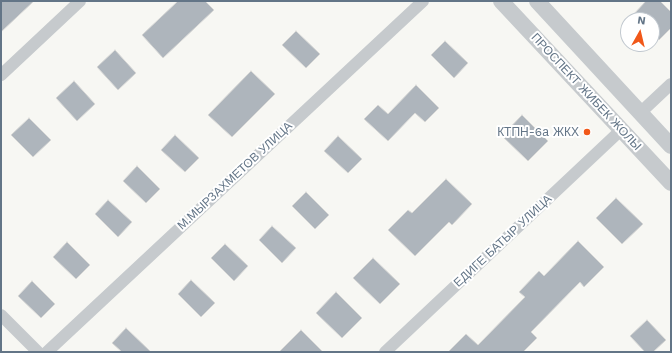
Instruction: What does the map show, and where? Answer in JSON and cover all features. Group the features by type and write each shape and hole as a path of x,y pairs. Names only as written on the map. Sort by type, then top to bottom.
{"street":[{"path":"1,75 80,1"},
{"name":"М.МЫРЗАХМЕТОВ УЛИЦА","path":"47,352 423,1"},
{"name":"ПРОСПЕКТ ЖИБЕК ЖОЛЫ","path":"501,1 671,184"},
{"path":"538,1 671,146"},
{"path":"640,113 671,84"},
{"name":"ЕДИГЕ БАТЫР УЛИЦА","path":"385,352 621,130"},
{"path":"1,315 38,352"}],"building":[{"path":"1,1 34,1 1,32"},
{"path":"178,1 205,1 214,10 163,58 142,35"},
{"path":"646,1 660,1 671,12 671,28 660,39 660,12 636,12"},
{"path":"296,31 320,54 306,68 282,45"},
{"path":"445,41 468,63 454,78 431,55"},
{"path":"115,50 136,73 118,90 97,67"},
{"path":"251,71 275,94 232,137 208,115"},
{"path":"74,81 95,104 77,121 56,98"},
{"path":"416,85 439,108 425,122 415,113 388,141 364,119 378,105 388,114"},
{"path":"522,115 548,141 528,161 502,136"},
{"path":"29,118 51,140 33,157 11,135"},
{"path":"175,135 199,158 185,172 161,150"},
{"path":"338,136 362,159 348,173 324,151"},
{"path":"137,166 160,189 146,203 123,181"},
{"path":"446,179 472,204 452,225 449,222 415,256 388,230 408,210 412,213"},
{"path":"306,192 329,215 315,229 292,206"},
{"path":"616,198 643,224 622,244 596,218"},
{"path":"108,200 132,222 118,237 95,214"},
{"path":"272,226 296,248 282,263 259,240"},
{"path":"578,241 604,267 584,287 580,282 531,332 537,338 523,352 448,352 466,334 478,345 525,297 519,292 539,271 544,276"},
{"path":"67,242 90,265 76,279 53,257"},
{"path":"225,244 248,266 234,281 211,258"},
{"path":"373,258 400,284 380,304 353,278"},
{"path":"191,280 215,303 201,317 178,294"},
{"path":"32,281 55,304 41,318 18,296"},
{"path":"336,292 362,318 342,338 316,313"},
{"path":"647,320 666,340 653,352 645,352 630,336"},
{"path":"126,328 151,352 122,352 112,343"},
{"path":"301,330 323,352 279,352"}],"place":[{"name":"КТПН-6а ЖКХ","path":"587,132"}]}
